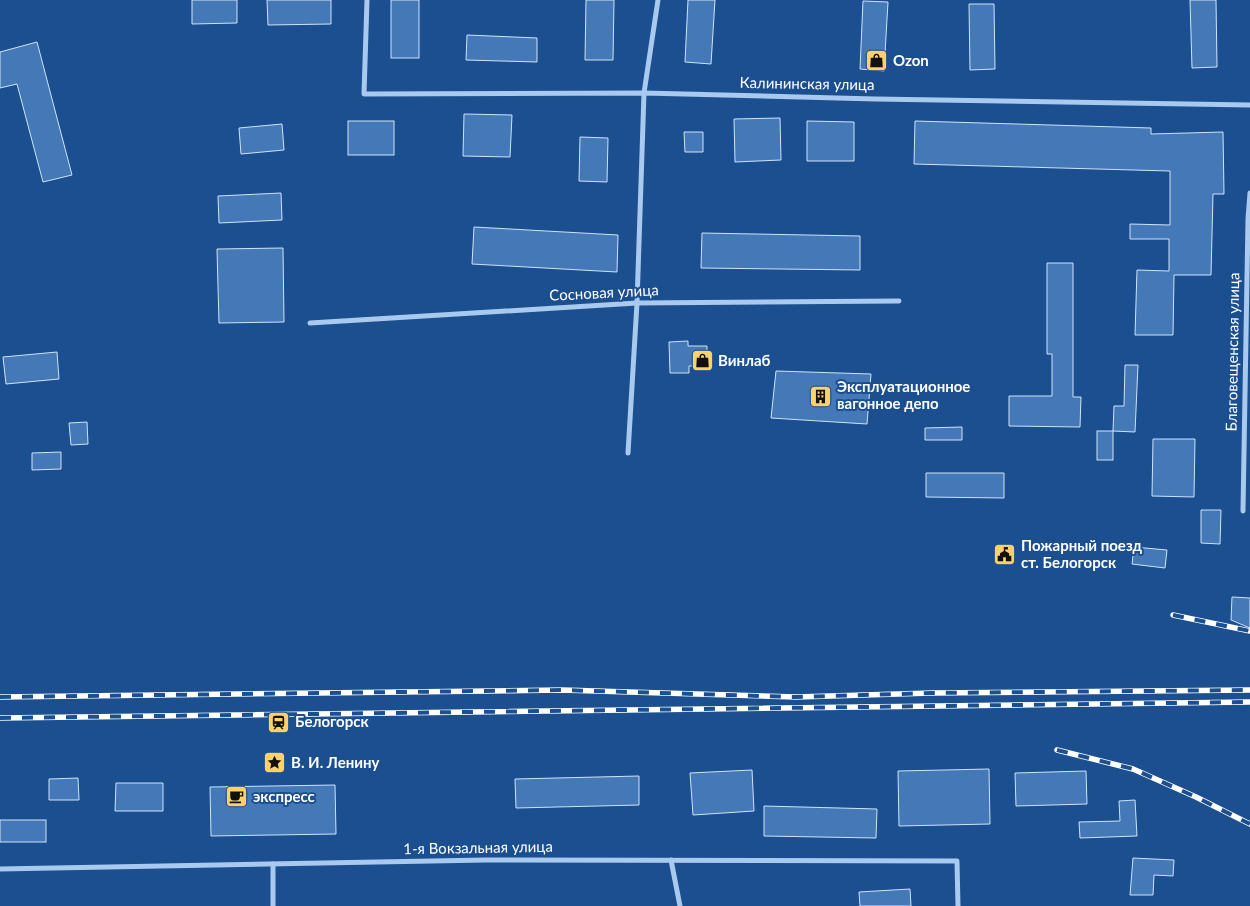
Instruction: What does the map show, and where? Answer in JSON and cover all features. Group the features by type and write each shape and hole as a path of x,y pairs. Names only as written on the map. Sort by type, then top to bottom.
{"street":[{"name":"Калининская улица","path":"367,0 364,94 644,93 1250,105"},
{"path":"628,453 637,303 644,93 658,0"},
{"name":"Благовещенская улица","path":"1243,511 1250,193"},
{"name":"Сосновая улица","path":"310,323 637,303 900,301"},
{"name":"1-я Вокзальная улица","path":"0,869 486,860 957,861 958,906"},
{"path":"671,860 680,906"},
{"path":"273,864 273,906"}],"building":[{"path":"192,0 237,0 237,23 192,24"},
{"path":"267,0 331,0 331,24 268,25"},
{"path":"391,0 419,0 419,58 391,58"},
{"path":"586,0 614,0 613,60 585,60"},
{"path":"688,0 715,0 711,64 685,62"},
{"path":"1190,0 1216,0 1217,67 1192,68"},
{"path":"863,1 888,2 884,71 860,69"},
{"path":"969,4 994,4 995,69 970,70"},
{"path":"467,35 537,38 537,62 466,60"},
{"path":"37,42 72,175 43,182 17,84 0,88 0,52"},
{"path":"464,114 512,115 510,157 463,156"},
{"path":"780,118 781,160 735,162 734,119"},
{"path":"348,121 394,121 394,155 348,155"},
{"path":"807,121 854,122 854,161 807,161"},
{"path":"915,121 1151,128 1151,134 1223,132 1224,194 1213,194 1211,275 1174,275 1173,335 1135,335 1137,270 1169,271 1169,239 1130,239 1130,224 1170,225 1170,171 914,164"},
{"path":"282,124 284,150 241,154 239,128"},
{"path":"684,132 703,132 703,152 685,152"},
{"path":"580,137 608,138 607,182 579,181"},
{"path":"281,193 282,220 219,223 218,196"},
{"path":"474,227 618,235 617,272 472,264"},
{"path":"702,233 860,236 860,270 701,268"},
{"path":"283,248 284,322 219,323 217,249"},
{"path":"1047,263 1073,263 1073,397 1081,397 1080,427 1009,426 1009,396 1052,396 1052,354 1047,354"},
{"path":"688,341 688,346 707,346 707,366 689,366 689,373 670,373 669,342"},
{"path":"57,352 59,379 6,384 3,357"},
{"path":"1125,365 1138,365 1135,432 1113,431 1114,406 1124,406"},
{"name":"Эксплуатационное вагонное депо","path":"776,371 871,374 867,424 771,418"},
{"path":"87,422 88,444 71,445 69,423"},
{"path":"962,427 962,440 925,440 925,428"},
{"path":"1097,431 1113,431 1113,460 1097,460"},
{"path":"1153,439 1195,439 1194,497 1152,496"},
{"path":"61,452 61,469 32,470 32,453"},
{"path":"926,473 1004,473 1004,498 926,497"},
{"path":"1201,510 1221,510 1220,544 1201,543"},
{"path":"1134,547 1167,550 1165,568 1132,564"},
{"path":"1232,597 1250,598 1250,628 1231,620"},
{"path":"989,769 990,824 899,826 898,771"},
{"path":"752,770 754,811 693,815 690,773"},
{"path":"1086,771 1087,804 1016,806 1015,773"},
{"path":"639,776 639,805 516,808 515,779"},
{"path":"78,778 79,800 49,800 49,779"},
{"path":"116,783 163,783 163,811 115,811"},
{"path":"335,785 336,834 211,836 210,787"},
{"path":"1135,800 1137,836 1080,838 1079,822 1120,821 1119,801"},
{"path":"764,806 877,809 876,838 764,836"},
{"path":"0,820 46,820 46,842 0,842"},
{"path":"1133,858 1174,860 1173,876 1154,875 1153,895 1130,895"},
{"path":"910,889 911,906 860,906 859,892"}],"railway":[{"path":"1173,615 1250,631"},
{"path":"0,697 562,690 796,697 932,693 1250,690"},
{"path":"0,718 1250,702"},
{"path":"1057,750 1133,769 1250,824"}],"place":[{"name":"Ozon","path":"877,61"},
{"name":"Винлаб","path":"702,361"},
{"name":"Эксплуатационное вагонное депо","path":"821,396"},
{"name":"Пожарный поезд ст. Белогорск","path":"1005,555"},
{"name":"Белогорск","path":"279,722"},
{"name":"В. И. Ленину","path":"275,763"},
{"name":"экспресс","path":"237,797"}]}
